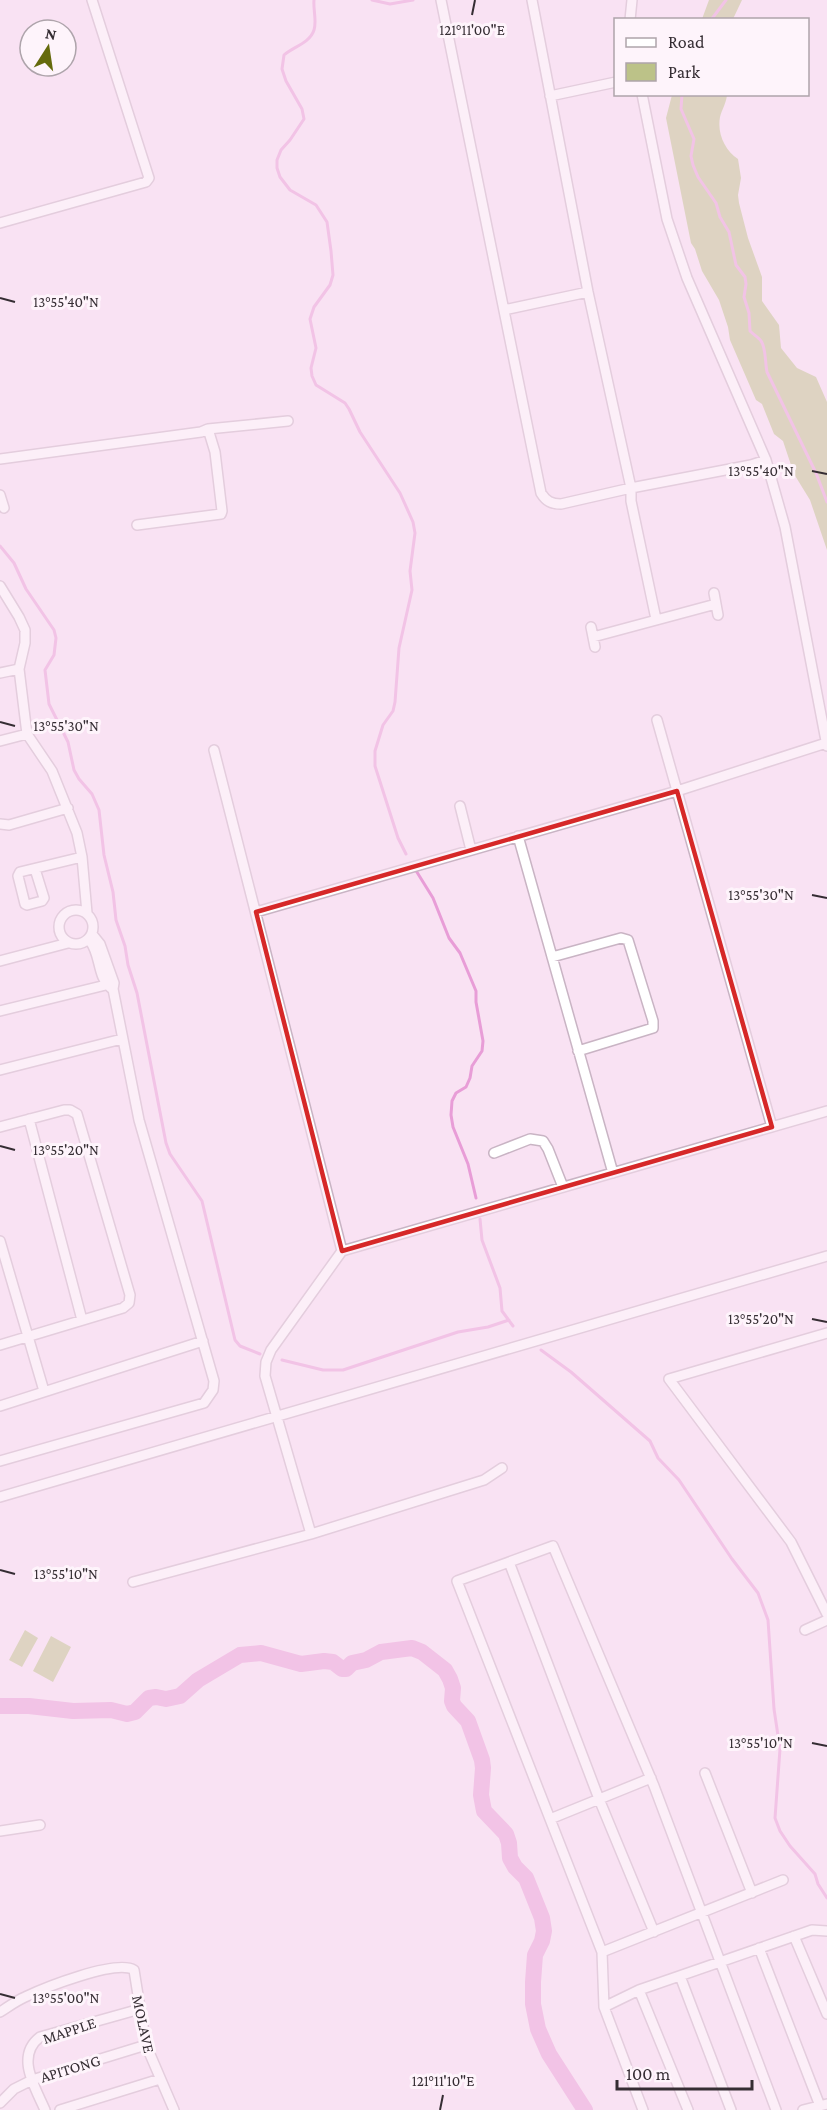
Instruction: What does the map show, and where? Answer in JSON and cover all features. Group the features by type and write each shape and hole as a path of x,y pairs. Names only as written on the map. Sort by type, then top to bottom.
{"street":[{"path":"0,223 146,182 149,178 92,0"},
{"path":"441,0 541,493 546,501 561,504 766,460"},
{"path":"532,0 588,292 631,488 631,501 656,619"},
{"path":"630,18 632,0"},
{"path":"550,96 614,82"},
{"path":"255,912 677,791 826,745 785,527 766,460 687,278 667,219 642,96"},
{"path":"504,310 588,292"},
{"path":"0,459 201,432 208,429 288,421"},
{"path":"137,525 221,514 215,452 208,429"},
{"path":"0,495 4,508"},
{"path":"0,586 25,630 25,643 19,669 27,734 52,771 77,833 82,857 87,913 93,923 90,936 101,972 112,986 139,1120 214,1381 213,1390 204,1403 0,1461"},
{"path":"714,593 718,615"},
{"path":"593,637 716,604"},
{"path":"591,627 596,647"},
{"path":"0,673 19,669"},
{"path":"657,720 772,1127"},
{"path":"0,741 27,734"},
{"path":"214,750 342,1251"},
{"path":"460,806 471,850"},
{"path":"0,824 9,825 68,808"},
{"path":"518,836 613,1173"},
{"path":"35,869 82,857"},
{"path":"68,943 58,929 64,913 76,909 87,913"},
{"path":"0,961 68,943 79,944 90,936"},
{"path":"552,957 621,938 628,940 653,1021 653,1028 578,1051"},
{"path":"0,1011 112,986"},
{"path":"0,1070 122,1039"},
{"path":"0,1127 64,1110 74,1111 79,1117 130,1295 129,1303 123,1308 0,1345"},
{"path":"311,1534 265,1376 269,1356 342,1251 827,1111"},
{"path":"29,1119 82,1320"},
{"path":"494,1153 531,1139 543,1141 563,1187"},
{"path":"0,1241 44,1391"},
{"path":"0,1497 827,1256"},
{"path":"827,1333 669,1378 791,1542 827,1614"},
{"path":"0,1406 203,1341"},
{"path":"133,1582 311,1534 484,1480 502,1468"},
{"path":"643,2110 604,2007 602,1952 457,1581 553,1546 651,1778 776,2110"},
{"path":"509,1562 599,1799 654,1932"},
{"path":"805,1630 827,1620"},
{"path":"705,1773 752,1893"},
{"path":"550,1819 651,1778"},
{"path":"0,1831 40,1825"},
{"path":"602,1952 783,1880"},
{"path":"604,2007 639,1990 794,1936 812,1930 827,1931"},
{"path":"794,1936 827,2014"},
{"path":"759,1948 823,2105 803,2110"},
{"name":"MOLAVE","path":"0,2012 24,1998 64,1982 114,1967 129,1967 134,1970 146,2045 174,2110"},
{"path":"680,1976 730,2110"},
{"path":"639,1990 688,2110"},
{"name":"MAPPLE","path":"45,2110 28,2067 27,2053 32,2043 40,2037 140,2009"},
{"name":"APITONG","path":"0,2103 14,2089 32,2080 146,2045"},
{"path":"60,2110 160,2079"}],"highlighted area":[{"path":"677,791 772,1127 342,1251 256,912"}],"green space":[{"path":"709,0 742,0 733,18 702,18"},
{"path":"672,96 727,96 719,123 721,135 729,151 738,159 741,178 739,203 762,277 762,301 779,325 781,348 797,368 816,377 827,402 827,550 810,500 794,474 783,441 774,434 762,404 756,400 730,340 719,300 702,271 691,243 666,118"},
{"path":"25,1630 38,1638 22,1667 9,1660"},
{"path":"51,1636 71,1647 53,1682 33,1671"}],"waterway":[{"path":"314,0 315,23 312,34 305,42 284,55 282,69 302,109 304,119 281,150 277,168 280,177 290,190 316,205 327,222 333,275 330,285 314,307 310,319 316,348 311,368 312,376 316,385 345,403 360,432 400,493 413,522 415,533 410,571 412,590 399,648 395,702 393,711 383,725 375,751 375,766 398,838 406,854"},
{"path":"372,0 390,4 413,0"},
{"path":"712,18 726,0"},
{"path":"682,96 681,109 694,139 691,156 693,165 698,177 716,203 720,217 729,232 736,265 745,277 744,297 749,313 750,331 763,344 767,372 816,473 827,502"},
{"path":"0,546 14,563 26,589 54,630 56,638 54,655 45,670 49,704 68,742 74,770 92,794 99,810 104,855 113,892 116,920 137,993 166,1143 170,1154 202,1201 235,1340 240,1346 260,1354"},
{"path":"415,869 433,898 449,938 460,953 476,991 483,1041 482,1051 472,1066 466,1087 456,1093 452,1101 451,1115 453,1127 468,1164 476,1198"},
{"path":"480,1219 482,1240 500,1288 502,1311 513,1326"},
{"path":"282,1360 323,1370 343,1370 458,1332 488,1327 509,1320"},
{"path":"541,1350 571,1372 650,1441 658,1458 679,1480 732,1559 758,1593 768,1620 774,1709 780,1749 775,1818 790,1846 815,1874 827,1898"},
{"path":"0,1706 29,1706 73,1711 111,1710 127,1714 135,1712 149,1698 166,1699 180,1696 198,1680 240,1655 261,1653 301,1664 333,1662 342,1669 346,1669 352,1663 366,1660 381,1652 412,1648 422,1652 445,1670 450,1679 453,1688 452,1701 468,1721 482,1760 481,1795 484,1811 506,1834 510,1858 526,1878 542,1918 544,1931 535,1955 533,1982 533,2004 538,2029 549,2054 585,2110"}]}
